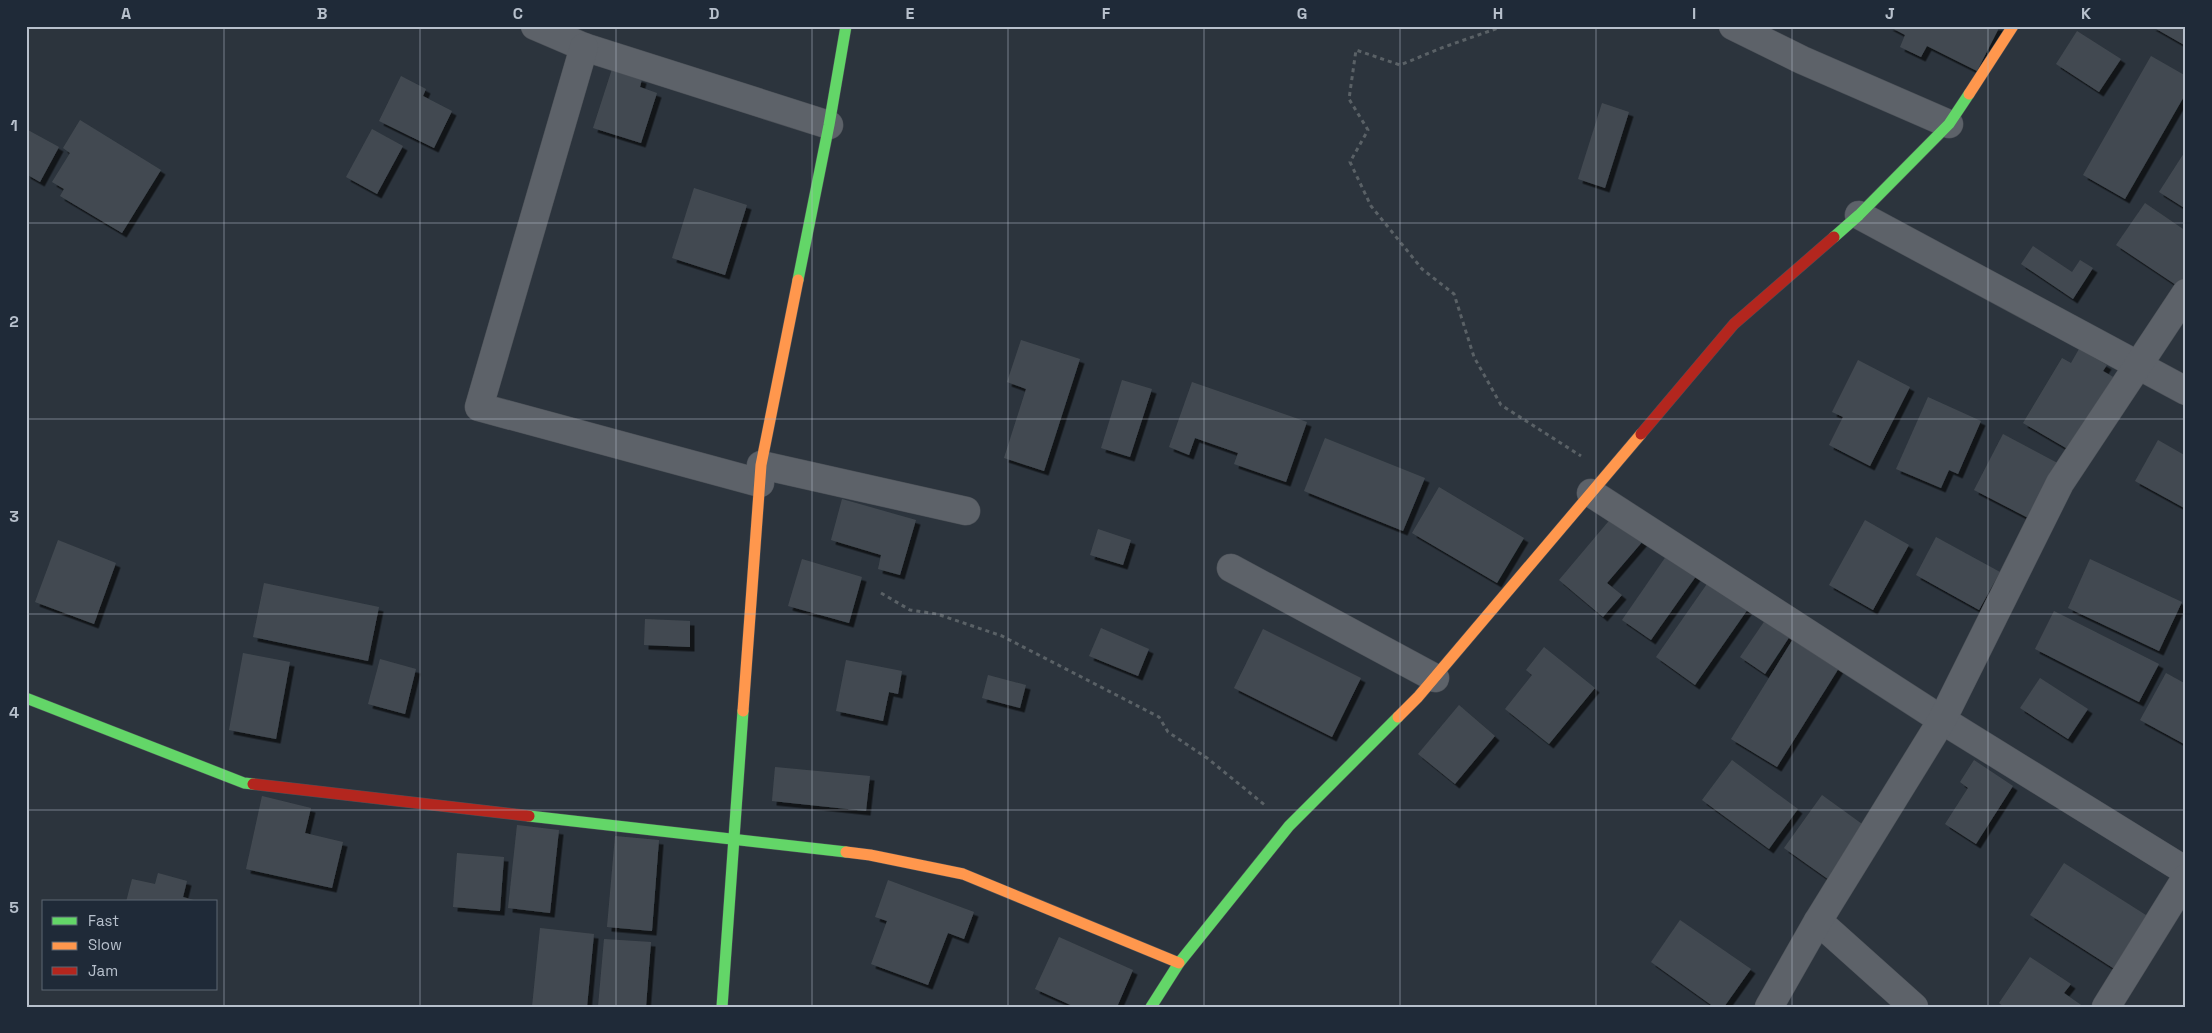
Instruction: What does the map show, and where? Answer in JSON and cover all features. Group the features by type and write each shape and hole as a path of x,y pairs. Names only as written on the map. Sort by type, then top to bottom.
{"street":[{"path":"535,26 584,47 829,125"},
{"path":"722,1007 760,474 829,125 846,26"},
{"path":"1733,26 1802,60 1949,124"},
{"path":"1151,1007 1179,963 1289,826 1418,698 1734,324 1859,215 1949,124 2013,26"},
{"path":"584,47 479,407 760,474 966,510"},
{"path":"1859,215 2186,391"},
{"path":"1769,1007 1818,921 1942,720 2060,483 2186,293"},
{"path":"1591,493 1942,720 2186,871"},
{"path":"1231,568 1435,678"},
{"path":"26,698 244,783 870,855 963,874 1179,963"},
{"path":"2106,1007 2186,878"},
{"path":"1818,921 1914,1007"}],"path":[{"path":"1504,26 1400,65 1356,50 1349,99 1368,130 1350,162 1371,206 1422,269 1454,294 1474,357 1501,405 1587,460"},
{"path":"881,593 910,610 937,614 1002,636 1159,717 1168,732 1228,774 1289,826"}],"building":[{"path":"1888,26 2000,26 1977,71 1927,46 1921,57 1900,47 1905,35"},
{"path":"2151,26 2186,26 2186,46"},
{"path":"2077,31 2121,59 2099,92 2056,64"},
{"path":"2151,56 2186,76 2186,93 2125,199 2083,175"},
{"path":"612,69 642,79 640,87 657,93 641,143 593,128"},
{"path":"401,76 426,89 423,96 452,111 434,148 379,121"},
{"path":"1602,103 1629,112 1605,188 1578,179"},
{"path":"80,120 161,170 122,233 60,196 64,189 52,182 70,153 63,148"},
{"path":"26,129 59,147 40,182 26,174"},
{"path":"372,129 403,146 377,194 346,177"},
{"path":"2186,150 2186,209 2159,192"},
{"path":"694,188 747,205 725,275 672,258"},
{"path":"2145,203 2186,231 2186,284 2182,289 2116,245"},
{"path":"2033,246 2072,272 2080,260 2093,268 2073,299 2021,264"},
{"path":"1021,340 1080,359 1044,471 1004,458 1026,389 1007,382"},
{"path":"2079,349 2107,365 2103,371 2115,378 2071,451 2023,423 2062,358 2071,363"},
{"path":"1858,360 1910,387 1870,466 1829,445 1843,417 1832,412"},
{"path":"1122,380 1152,389 1130,457 1101,448"},
{"path":"1192,382 1307,422 1286,482 1234,464 1238,453 1195,438 1189,455 1169,447"},
{"path":"1928,397 1981,421 1958,474 1949,470 1941,488 1896,469"},
{"path":"2003,434 2065,467 2036,522 1974,490"},
{"path":"1325,438 1425,478 1403,531 1304,491"},
{"path":"2158,440 2186,456 2186,509 2135,481"},
{"path":"1439,487 1524,538 1497,583 1412,533"},
{"path":"842,499 916,520 900,575 878,569 881,555 831,540"},
{"path":"1613,516 1643,541 1607,583 1622,595 1603,617 1559,580"},
{"path":"1865,520 1909,545 1873,610 1829,585"},
{"path":"1098,529 1131,540 1123,565 1090,555"},
{"path":"1936,537 2000,572 1979,610 1916,575"},
{"path":"58,540 116,563 94,624 35,602"},
{"path":"1669,552 1699,572 1651,640 1622,620"},
{"path":"802,559 862,577 849,623 788,606"},
{"path":"2090,559 2182,602 2159,651 2068,608"},
{"path":"1709,581 1748,609 1695,685 1656,657"},
{"path":"264,583 379,607 368,661 253,637"},
{"path":"2054,611 2159,664 2139,702 2035,649"},
{"path":"1770,613 1794,630 1765,674 1740,657"},
{"path":"645,619 690,621 690,647 644,645"},
{"path":"1101,628 1149,649 1138,676 1089,656"},
{"path":"1263,629 1361,678 1332,737 1234,688"},
{"path":"1793,639 1839,668 1777,767 1731,739"},
{"path":"1544,647 1595,688 1549,744 1505,709 1532,675 1526,670"},
{"path":"243,653 290,662 276,739 229,730"},
{"path":"380,659 416,669 405,714 368,704"},
{"path":"846,660 902,671 898,694 889,692 883,721 836,711"},
{"path":"2166,673 2186,684 2186,745 2140,720"},
{"path":"988,675 1026,685 1020,708 982,698"},
{"path":"2040,678 2088,709 2068,739 2020,708"},
{"path":"1459,705 1495,736 1455,784 1418,754"},
{"path":"1732,760 1798,809 1769,849 1702,800"},
{"path":"1974,760 2013,786 1976,844 1945,824 1968,788 1960,782"},
{"path":"775,767 870,776 866,811 772,801"},
{"path":"1822,795 1869,829 1832,882 1784,848"},
{"path":"262,796 311,808 305,833 343,842 332,888 246,869"},
{"path":"517,825 559,830 550,913 508,908"},
{"path":"615,836 659,840 652,931 607,927"},
{"path":"457,853 504,857 500,911 453,907"},
{"path":"2064,863 2149,917 2116,970 2030,915"},
{"path":"158,873 187,881 183,897 194,900 127,900 132,879 155,884"},
{"path":"888,880 974,912 964,939 948,933 928,985 871,964 887,921 875,917"},
{"path":"1680,920 1751,969 1724,1007 1714,1007 1651,962"},
{"path":"540,928 594,934 587,1007 532,1007"},
{"path":"1059,937 1133,970 1117,1007 1075,1007 1035,989"},
{"path":"604,939 651,942 646,1007 598,1007"},
{"path":"2030,957 2071,984 2064,993 2084,1007 2004,1007 1999,1003"}],"traffic: fast":[{"path":"798,280 829,125 846,26"},
{"path":"1834,237 1859,215 1949,124 1969,94"},
{"path":"26,698 244,783 253,784"},
{"path":"722,1007 743,711"},
{"path":"1151,1007 1179,963 1289,826 1398,717"},
{"path":"529,816 846,852"}],"traffic: slow":[{"path":"1969,94 2013,26"},
{"path":"743,711 761,465 798,280"},
{"path":"1398,717 1418,697 1641,434"},
{"path":"846,852 963,874 1179,963"}],"traffic: jam":[{"path":"1641,434 1734,324 1834,237"},
{"path":"253,784 529,816"}]}
